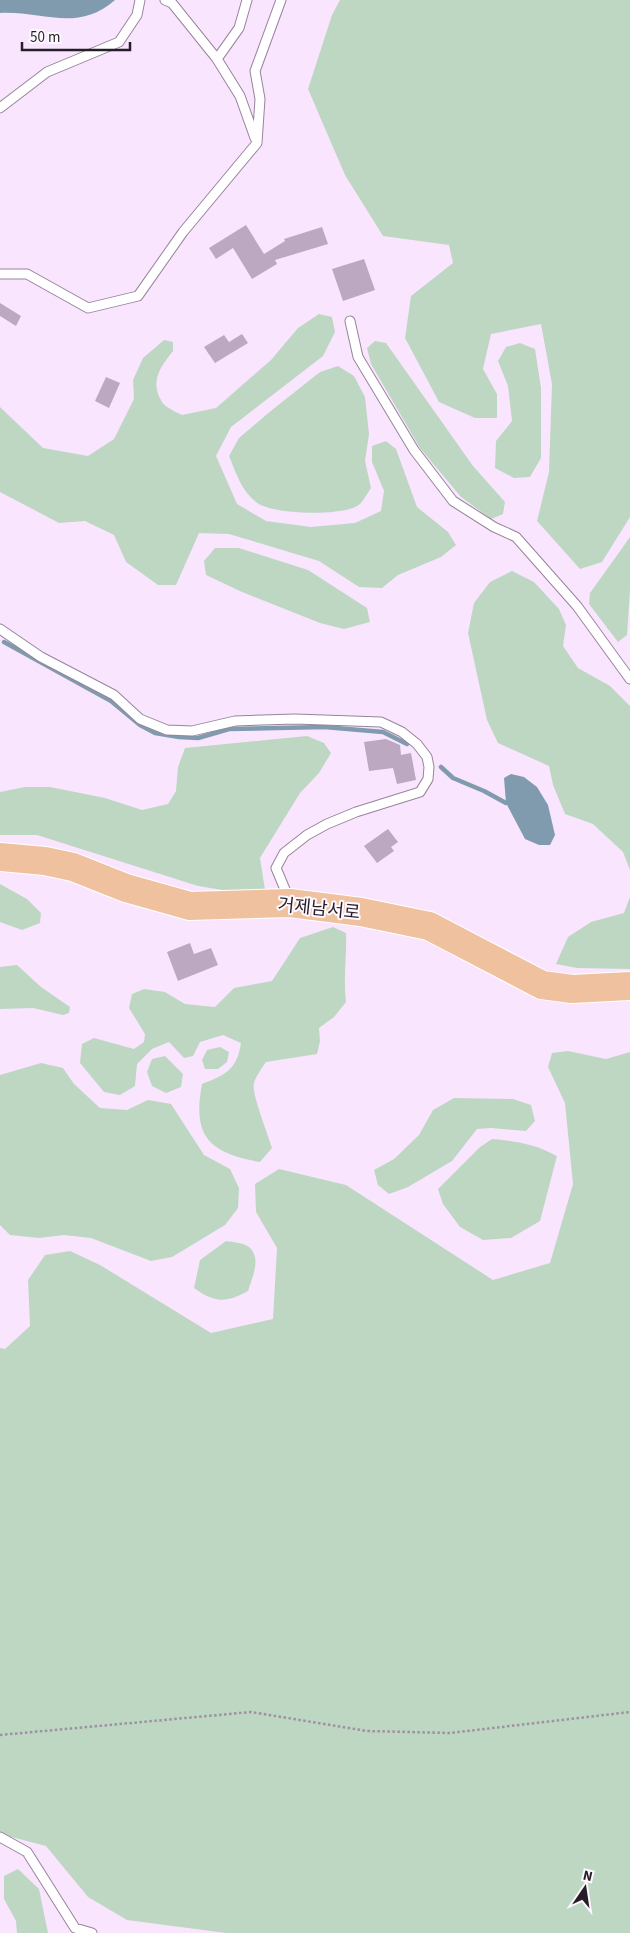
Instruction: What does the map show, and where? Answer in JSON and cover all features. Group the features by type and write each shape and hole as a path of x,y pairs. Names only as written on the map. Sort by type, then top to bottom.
{"main road":[{"name":"거제남서로","path":"0,858 45,861 73,867 126,888 190,906 290,903 361,912 429,926 542,986 572,989 630,986"}],"lane":[{"path":"0,108 48,72 119,42 138,15 140,0"},
{"path":"165,0 172,3 217,59 240,96 257,143"},
{"path":"217,59 239,28 247,0"},
{"path":"0,274 27,274 88,308 138,296 183,232 257,143 260,99 255,71 281,0"},
{"path":"350,321 358,357 414,450 453,501 494,527 516,537 577,606 630,679"},
{"path":"0,629 41,657 114,695 140,720 167,730 192,731 235,721 295,719 381,722 402,732 417,744 427,757 429,767 428,779 420,792 356,812 327,824 307,835 284,853 276,868 290,903"},
{"path":"0,1837 27,1852 75,1928 92,1933"}],"path":[{"path":"0,1735 251,1712 367,1731 450,1733 630,1712"}],"green space":[{"path":"340,0 630,0 630,517 602,562 580,569 537,521 549,472 552,384 541,324 491,334 483,369 497,394 497,418 475,418 439,402 405,338 411,296 453,263 449,245 383,236 345,175 308,89 332,15"},
{"path":"319,314 332,317 335,332 323,356 231,427 216,456 237,504 266,521 311,527 355,523 381,511 384,491 372,462 372,446 386,441 396,449 417,507 448,532 456,545 441,557 398,575 382,588 359,587 319,561 229,534 199,533 176,585 158,585 126,562 114,535 85,521 59,523 0,492 0,407 43,448 88,456 114,439 134,399 133,380 143,358 164,340 173,342 173,351 164,362 158,375 158,395 163,404 182,415 216,408 271,360 298,328"},
{"path":"375,341 386,343 473,466 505,502 503,514 491,519 461,497 420,448 371,364 367,348"},
{"path":"520,343 535,349 541,388 541,458 530,477 514,478 495,468 496,441 512,421 508,386 498,361 506,347"},
{"path":"338,366 354,376 365,397 369,434 365,461 371,488 360,504 352,508 325,513 276,510 256,502 243,487 229,456 239,438 320,372"},
{"path":"630,537 630,591 627,635 618,642 589,604 590,593"},
{"path":"215,548 239,548 308,570 367,608 370,622 344,629 320,623 242,592 206,575 204,561"},
{"path":"512,571 534,582 559,609 566,625 563,646 578,668 610,686 630,706 630,870 623,852 593,824 565,814 553,785 549,766 498,743 487,720 468,633 474,603 490,582"},
{"path":"307,736 324,743 331,753 319,773 300,793 260,858 265,890 259,896 198,886 37,835 0,835 0,792 25,787 50,787 105,798 142,810 168,804 176,791 178,767 185,748"},
{"path":"0,884 27,899 41,913 40,923 22,930 0,922"},
{"path":"630,897 630,969 577,968 556,964 568,937 591,922 624,913"},
{"path":"333,927 346,933 346,1002 334,1017 319,1028 320,1041 317,1054 266,1062 258,1075 254,1083 255,1095 272,1148 260,1162 242,1158 217,1147 208,1140 200,1117 202,1084 217,1078 229,1070 236,1060 241,1043 223,1035 200,1042 193,1056 184,1058 169,1042 152,1049 137,1064 135,1086 120,1095 104,1092 80,1063 82,1044 94,1038 134,1049 144,1042 145,1034 129,1008 132,994 144,989 165,992 185,1004 215,1007 234,988 272,981 300,938"},
{"path":"17,965 41,987 70,1007 69,1013 63,1015 33,1008 0,1009 0,967"},
{"path":"220,1047 229,1052 227,1062 218,1069 205,1069 202,1060 207,1050"},
{"path":"568,1051 606,1059 630,1052 630,1933 226,1933 127,1920 88,1897 46,1846 0,1834 0,1348 5,1349 30,1326 28,1280 45,1255 70,1251 100,1265 211,1333 273,1319 277,1248 256,1212 255,1184 279,1169 346,1185 493,1280 550,1263 573,1184 565,1103 548,1067 552,1053"},
{"path":"165,1056 183,1074 181,1087 166,1093 152,1086 147,1072 152,1059"},
{"path":"41,1063 63,1068 74,1084 100,1108 127,1110 148,1100 171,1104 204,1155 230,1169 239,1188 238,1208 225,1225 172,1257 151,1261 91,1238 64,1235 39,1238 10,1235 0,1225 0,1075"},
{"path":"454,1098 513,1099 531,1105 535,1121 526,1131 491,1128 477,1129 452,1161 408,1187 389,1194 378,1185 374,1170 394,1159 419,1135 433,1110"},
{"path":"492,1139 526,1144 557,1156 540,1221 511,1238 483,1240 460,1227 443,1204 438,1189 480,1147"},
{"path":"226,1241 249,1247 255,1257 255,1268 248,1291 233,1298 221,1300 201,1293 194,1288 200,1260"},
{"path":"18,1869 39,1889 48,1933 17,1933 16,1921 4,1899 4,1876"}],"water":[{"path":"0,0 115,0 101,10 87,16 60,18 0,13"},
{"path":"511,774 524,777 537,787 548,805 555,835 550,845 539,845 525,839 506,803 504,778"}],"building":[{"path":"246,225 264,254 285,241 284,239 322,227 328,244 275,260 277,264 252,279 233,248 216,259 209,248"},
{"path":"364,259 375,290 343,301 332,269"},
{"path":"0,303 21,316 16,326 0,316"},
{"path":"242,334 248,343 215,363 204,347 224,335 229,342"},
{"path":"106,377 120,383 109,408 95,401"},
{"path":"386,739 400,745 401,755 411,753 416,780 397,784 393,768 369,771 364,742"},
{"path":"388,829 398,842 391,847 394,851 377,863 364,846"},
{"path":"190,943 194,954 211,948 218,965 178,981 167,952"}],"waterway":[{"path":"4,642 111,701 140,725 155,733 198,738 229,729 324,727 383,732 407,744"},
{"path":"441,767 453,778 506,803"}]}
